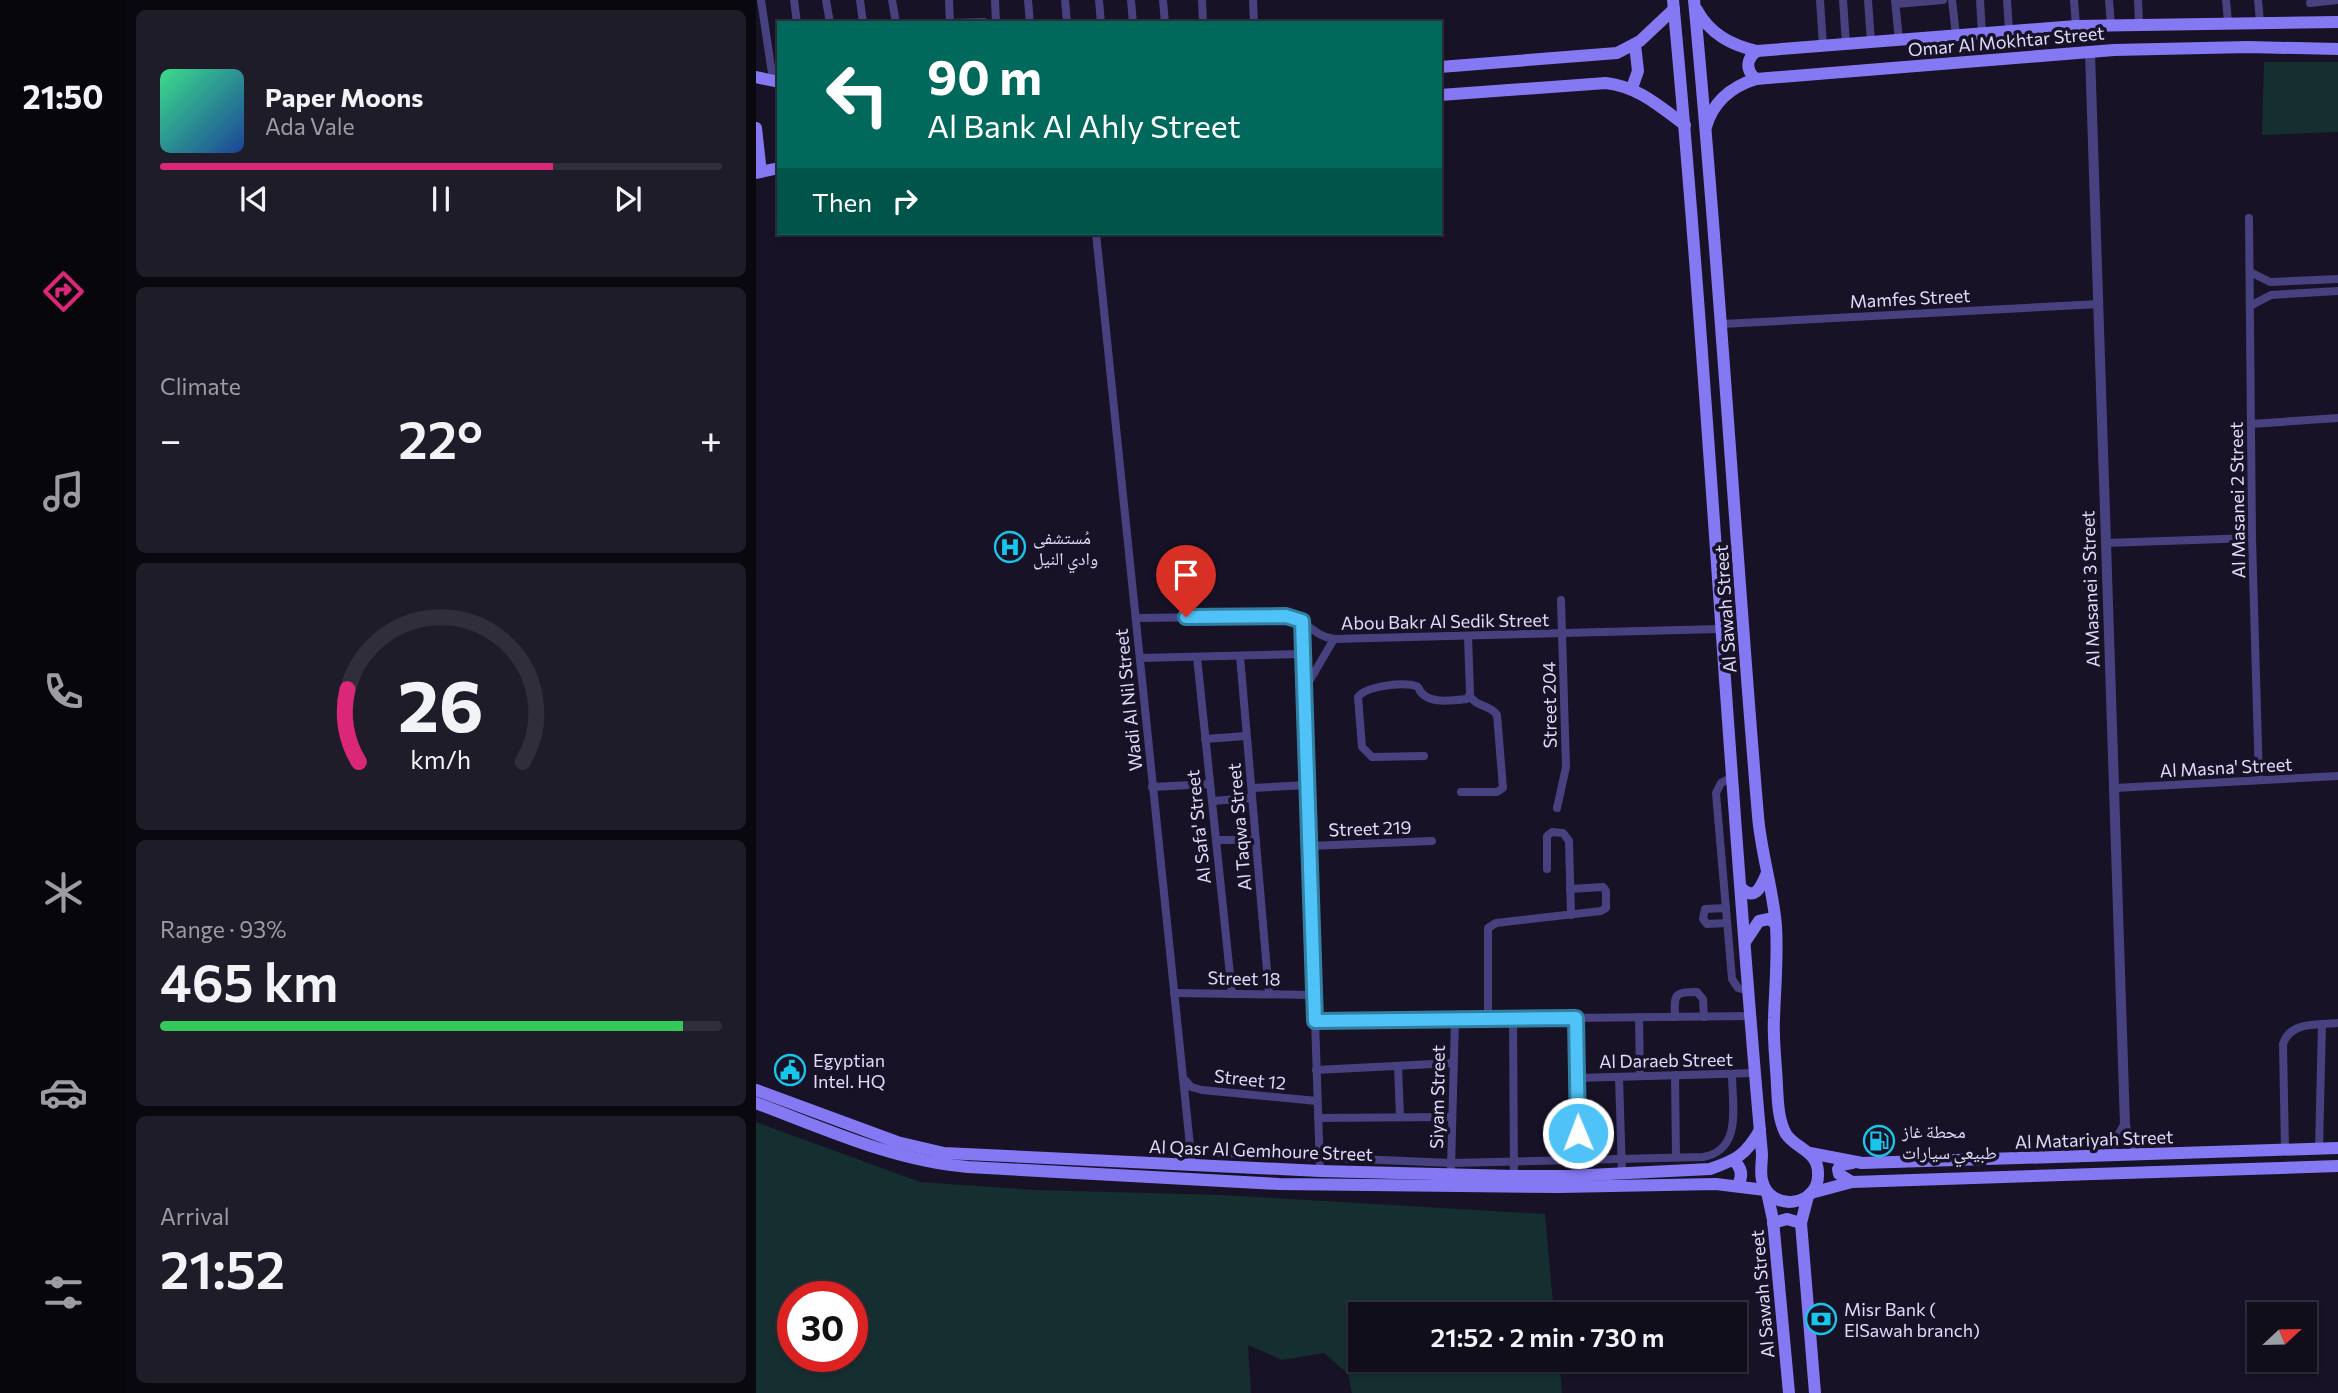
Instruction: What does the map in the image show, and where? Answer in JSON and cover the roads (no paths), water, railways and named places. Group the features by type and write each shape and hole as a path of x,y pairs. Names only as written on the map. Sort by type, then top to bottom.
{"main road":[{"path":"1442,67 1608,54 1634,45 1674,4"},
{"name":"Al Sawah Street","path":"1674,4 1760,1130 1761,1172 1773,1223 1789,1393"},
{"name":"Omar Al Mokhtar Street","path":"1694,4 1702,19 1720,37 1732,44 1757,51 2076,26 2338,22"},
{"name":"Al Sawah Street","path":"1694,4 1722,324 1758,820 1775,923 1777,977 1773,1021 1779,1111 1790,1140 1810,1153"},
{"path":"1632,88 1637,71 1634,45"},
{"name":"Omar Al Mokhtar Street","path":"1704,131 1722,97 1743,83 1756,79 2090,51 2248,47 2338,49"},
{"path":"1756,79 1748,64 1751,55 1757,51"},
{"path":"756,77 776,81"},
{"path":"1442,95 1606,83 1632,88 1685,125"},
{"path":"756,128 758,168"},
{"path":"758,168 777,162"},
{"path":"758,168 777,168"},
{"path":"1696,290 1699,296 1705,297 1718,278"},
{"path":"1701,346 1708,323 1715,320 1722,324"},
{"path":"1741,888 1749,894 1758,892 1768,871"},
{"path":"1745,942 1759,921 1766,919 1775,923"},
{"name":"Al Qasr Al Gemhoure Street","path":"756,1090 776,1104"},
{"name":"Al Qasr Al Gemhoure Street","path":"756,1103 776,1104 897,1142 944,1153 1320,1171 1451,1169 1514,1176 1710,1169 1734,1161"},
{"name":"Al Qasr Al Gemhoure Street","path":"797,1111 894,1154 943,1165 1279,1184 1559,1187 1738,1185 1766,1191"},
{"path":"1738,1185 1742,1175 1734,1161 1745,1153 1760,1130"},
{"name":"Al Matariyah Street","path":"1810,1153 1856,1163 2338,1148"},
{"path":"1810,1153 1816,1162 1817,1184 1810,1195 1801,1223 1815,1393"},
{"path":"1852,1182 1839,1174 1838,1169 1843,1164 1856,1163"},
{"name":"Al Matariyah Street","path":"1810,1195 1852,1182 2338,1166"},
{"path":"1766,1191 1776,1199 1786,1202 1797,1202 1810,1195"},
{"path":"1773,1223 1787,1219 1801,1223"}],"street":[{"path":"761,0 776,81"},
{"path":"794,0 797,21"},
{"path":"826,0 830,21"},
{"path":"860,0 863,21"},
{"path":"895,21 892,1 902,0"},
{"path":"949,0 950,21"},
{"path":"995,0 996,21"},
{"path":"1028,0 1030,21"},
{"path":"1065,0 1067,21"},
{"path":"1099,0 1101,21"},
{"path":"1131,0 1133,21"},
{"path":"1164,0 1165,21"},
{"path":"1202,0 1203,21"},
{"path":"1253,0 1254,21"},
{"path":"1820,0 1823,46"},
{"path":"1843,0 1846,44"},
{"path":"1868,0 1871,41"},
{"path":"1899,40 1896,2 1943,0"},
{"path":"1952,0 1956,35"},
{"path":"1980,0 1982,33"},
{"path":"2007,0 2009,31"},
{"path":"2074,0 2076,26"},
{"path":"2109,0 2111,25"},
{"path":"2138,0 2140,23"},
{"path":"2226,0 2228,22"},
{"path":"2258,0 2260,22"},
{"path":"2311,22 2310,1 2338,0"},
{"name":"Al Masanei 3 Street","path":"2090,51 2125,1125 2128,1139 2143,1155"},
{"name":"Al Masanei 2 Street","path":"2249,218 2252,538 2259,780"},
{"name":"Wadi Al Nil Street","path":"1096,235 1192,1165"},
{"path":"2250,272 2270,282 2338,279"},
{"path":"2250,306 2271,295 2338,292"},
{"name":"Mamfes Street","path":"1722,324 2099,304"},
{"path":"2251,424 2338,418"},
{"path":"2106,543 2252,538"},
{"name":"Street 204","path":"1557,808 1566,767 1561,600"},
{"name":"Abou Bakr Al Sedik Street","path":"1136,618 1286,616 1302,621 1317,634 1334,639 1720,629"},
{"path":"1302,621 1320,1171"},
{"path":"1461,792 1497,792 1503,788 1497,715 1491,708 1475,703 1470,696 1468,636"},
{"path":"1304,690 1334,639"},
{"path":"1140,658 1303,654"},
{"name":"Al Taqwa Street","path":"1240,656 1269,994"},
{"name":"Al Safa' Street","path":"1197,657 1232,994"},
{"path":"1424,756 1367,755 1362,747 1357,701 1363,691 1409,684 1418,687 1422,695 1429,699 1464,700 1470,696"},
{"path":"1205,739 1247,736"},
{"name":"Al Masna' Street","path":"2115,788 2338,776"},
{"path":"1732,777 1721,782 1717,793 1727,923 1732,979 1738,988 1749,991"},
{"path":"1153,787 1210,784"},
{"path":"1212,801 1307,785"},
{"path":"1547,869 1547,836 1552,832 1563,832 1569,841 1571,915"},
{"path":"1216,840 1256,840"},
{"name":"Street 219","path":"1309,846 1432,841"},
{"path":"1488,1018 1487,931 1496,923 1601,911 1606,905 1606,891 1603,887 1570,889"},
{"path":"1726,908 1705,909 1703,919 1707,924 1727,923"},
{"path":"1675,1017 1676,995 1681,992 1697,992 1703,999 1704,1017"},
{"name":"Street 18","path":"1174,993 1314,995"},
{"path":"1315,1021 1751,1016"},
{"path":"1639,1017 1640,1076"},
{"path":"1576,1018 1579,1175"},
{"path":"1513,1019 1514,1176"},
{"name":"Siyam Street","path":"1451,1169 1455,1020"},
{"path":"2285,1150 2285,1038 2295,1028 2338,1023"},
{"path":"2319,1149 2322,1024"},
{"path":"1316,1070 1453,1063"},
{"path":"1398,1066 1399,1118"},
{"name":"Al Daraeb Street","path":"1577,1078 1755,1073"},
{"path":"1218,1153 1319,1157 1451,1169 1514,1162 1716,1155 1726,1146 1732,1135 1732,1074"},
{"path":"1675,1076 1676,1157"},
{"path":"1619,1077 1622,1174"},
{"name":"Street 12","path":"1183,1079 1191,1087 1202,1090 1317,1101"},
{"path":"1318,1118 1452,1117"},
{"path":"2100,1156 2118,1139 2125,1125"}],"place":[{"name":"مُستشفى وادي النيل","path":"1010,547"},
{"name":"Egyptian Intel. HQ","path":"790,1070"},
{"name":"محطة غاز طبيعي سيارات","path":"1879,1141"},
{"name":"Misr Bank ( ElSawah branch)","path":"1821,1319"}]}
